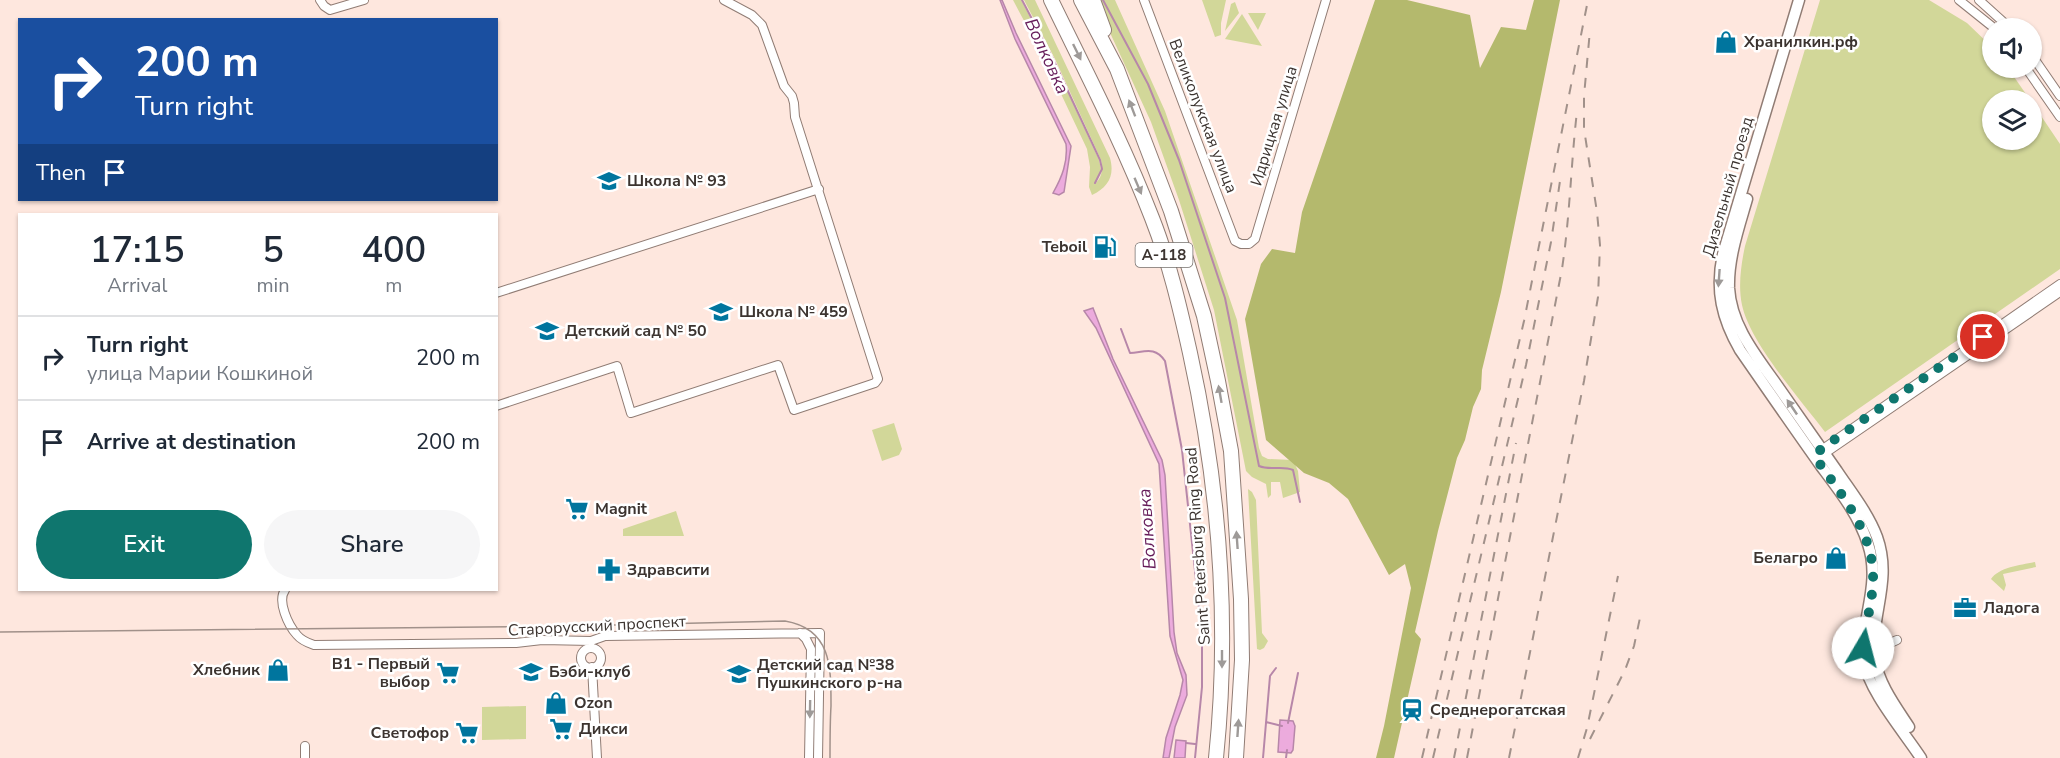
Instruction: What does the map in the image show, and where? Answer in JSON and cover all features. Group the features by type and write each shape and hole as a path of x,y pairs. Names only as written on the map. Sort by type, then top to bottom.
{"highway":[{"name":"Saint Petersburg Ring Road","path":"1051,0 1116,132 1153,219 1179,307 1192,362 1210,459 1221,600 1222,660 1216,758"},
{"name":"А-118","path":"1081,0 1117,69 1171,211 1188,262 1211,347 1231,451 1241,599 1242,660 1236,758"},
{"path":"1094,0 1117,69"}],"street":[{"path":"320,0 330,10 364,0"},
{"path":"498,405 617,366 631,412 778,365 794,410 875,383 878,379 795,117 792,96 784,86 764,29 756,17 724,0"},
{"name":"Великолукская улица","path":"1144,0 1235,242"},
{"name":"Идрицкая улица","path":"1235,242 1249,244 1255,238 1326,0"},
{"name":"Дизельный проезд","path":"1799,0 1725,245 1719,290 1724,318 1737,344 1820,454"},
{"name":"Дизельный проезд","path":"1806,0 1744,211 1732,261 1729,289 1735,317 1744,336 1820,454 1855,515 1870,548 1873,584 1868,676 1874,689 1921,758"},
{"path":"1959,0 1982,18"},
{"path":"1979,0 1999,18"},
{"path":"2042,70 2060,96"},
{"path":"2033,78 2060,117"},
{"path":"498,292 819,189"},
{"path":"1820,454 2060,284"},
{"path":"1820,454 2060,292"},
{"name":"Старорусский проспект","path":"284,591 281,597 284,609 297,636 314,645 516,643 542,640 591,644 605,636 820,633 818,758"},
{"path":"800,633 811,649 809,758"},
{"path":"1869,653 1897,640"},
{"path":"591,644 600,655 598,664 592,667 584,665 581,660 583,651 591,644"},
{"name":"Дизельный проезд","path":"1869,653 1884,686 1930,758"},
{"path":"592,667 597,758"},
{"path":"304,746 305,758"}],"green space":[{"path":"1013,0 1021,0 1053,60 1099,160 1101,169 1095,184 1101,173 1102,167 1101,160 1055,59 1024,0 1035,0 1110,158 1111,176 1106,185 1092,195 1089,187 1090,167 1087,149 1046,62"},
{"path":"1095,0 1115,0 1165,111 1237,320 1259,448 1262,456 1268,459 1293,460 1298,471 1300,492 1283,498 1280,482 1271,482 1271,495 1268,498 1266,484 1246,471 1214,310 1179,200 1151,122"},
{"path":"1202,0 1226,0 1221,35 1215,37"},
{"path":"1375,0 1407,0 1470,15 1480,68 1501,27 1526,30 1534,0 1560,0 1501,292 1482,370 1481,389 1457,458 1415,632 1421,639 1394,758 1376,758 1411,588 1405,564 1389,575 1348,499 1329,483 1304,473 1266,440 1245,319 1261,264 1272,249 1295,253 1302,212"},
{"path":"1820,0 1929,0 1967,23 1982,37 1982,78 2015,78 2023,90 1982,90 1982,150 2042,150 2042,117 2060,144 2060,269 1825,432 1765,353 1747,320 1740,290 1745,246"},
{"path":"1235,2 1239,13 1225,31 1231,4"},
{"path":"1248,13 1266,13 1258,30"},
{"path":"1242,14 1262,46 1225,39"},
{"path":"894,423 902,449 899,455 882,461 872,430"},
{"path":"1248,489 1256,500 1262,633 1268,641 1260,650 1257,649"},
{"path":"676,511 684,536 623,536 623,529"},
{"path":"2035,562 2036,567 2003,574 2006,585 2004,591 1991,579 2005,569"},
{"path":"526,706 526,739 482,740 482,707"}],"shaded area":[{"path":"1000,0 1071,146 1064,192 1059,195 1053,193 1064,169 1066,144 1015,39"},
{"path":"1093,308 1113,359 1162,460 1165,475 1174,632 1177,653 1186,675 1187,695 1175,727 1169,758 1163,758 1166,738 1183,680 1170,636 1159,464 1096,328 1084,311"},
{"path":"1280,720 1293,721 1295,726 1291,753 1278,752"},
{"path":"1176,740 1186,741 1185,758 1174,758"}],"waterway":[{"name":"Волковка","path":"1022,0 1053,59 1100,160 1102,169 1095,183"},
{"path":"1103,0 1148,84 1179,160 1225,298 1259,466 1293,470 1300,502"},
{"path":"1121,329 1130,353 1153,352 1165,361 1182,450 1202,636 1202,687 1195,758"},
{"path":"1263,758 1270,676 1276,668"},
{"path":"1288,723 1298,673"},
{"path":"1266,722 1282,726"},
{"path":"1186,743 1195,744"},
{"path":"1286,758 1287,750"}],"tram line":[{"path":"0,632 572,626 785,621 800,625 812,632 826,652 830,678 830,758"}],"railway":[{"path":"1422,758 1524,321 1588,0"},
{"path":"1509,758 1584,381 1598,297 1600,245 1584,129 1584,96 1590,30"},
{"path":"1467,758 1562,269 1577,111"},
{"path":"1433,758 1526,365 1551,242 1560,181"},
{"path":"1454,758 1516,443"},
{"path":"1578,758 1587,728 1618,576"},
{"path":"1590,739 1625,670 1634,646 1641,613"}],"place":[{"name":"Хранилкин.рф","path":"1726,42"},
{"name":"Школа № 93","path":"609,181"},
{"name":"Teboil","path":"1105,247"},
{"name":"Школа № 459","path":"721,312"},
{"name":"Детский сад № 50","path":"547,331"},
{"name":"Magnit","path":"577,509"},
{"name":"Белагро","path":"1836,558"},
{"name":"Здравсити","path":"609,570"},
{"name":"Ладога","path":"1965,608"},
{"name":"Хлебник","path":"278,670"},
{"name":"Бэби-клуб","path":"531,672"},
{"name":"В1 - Первый выбор","path":"448,673"},
{"name":"Детский сад №38 Пушкинского р-на","path":"739,674"},
{"name":"Ozon","path":"556,703"},
{"name":"Среднерогатская","path":"1412,710"},
{"name":"Дикси","path":"561,729"},
{"name":"Светофор","path":"467,733"}],"route":[{"path":"1863,648 1872,591 1873,569 1870,548 1855,515 1815,457 1821,449 1983,337"}]}
